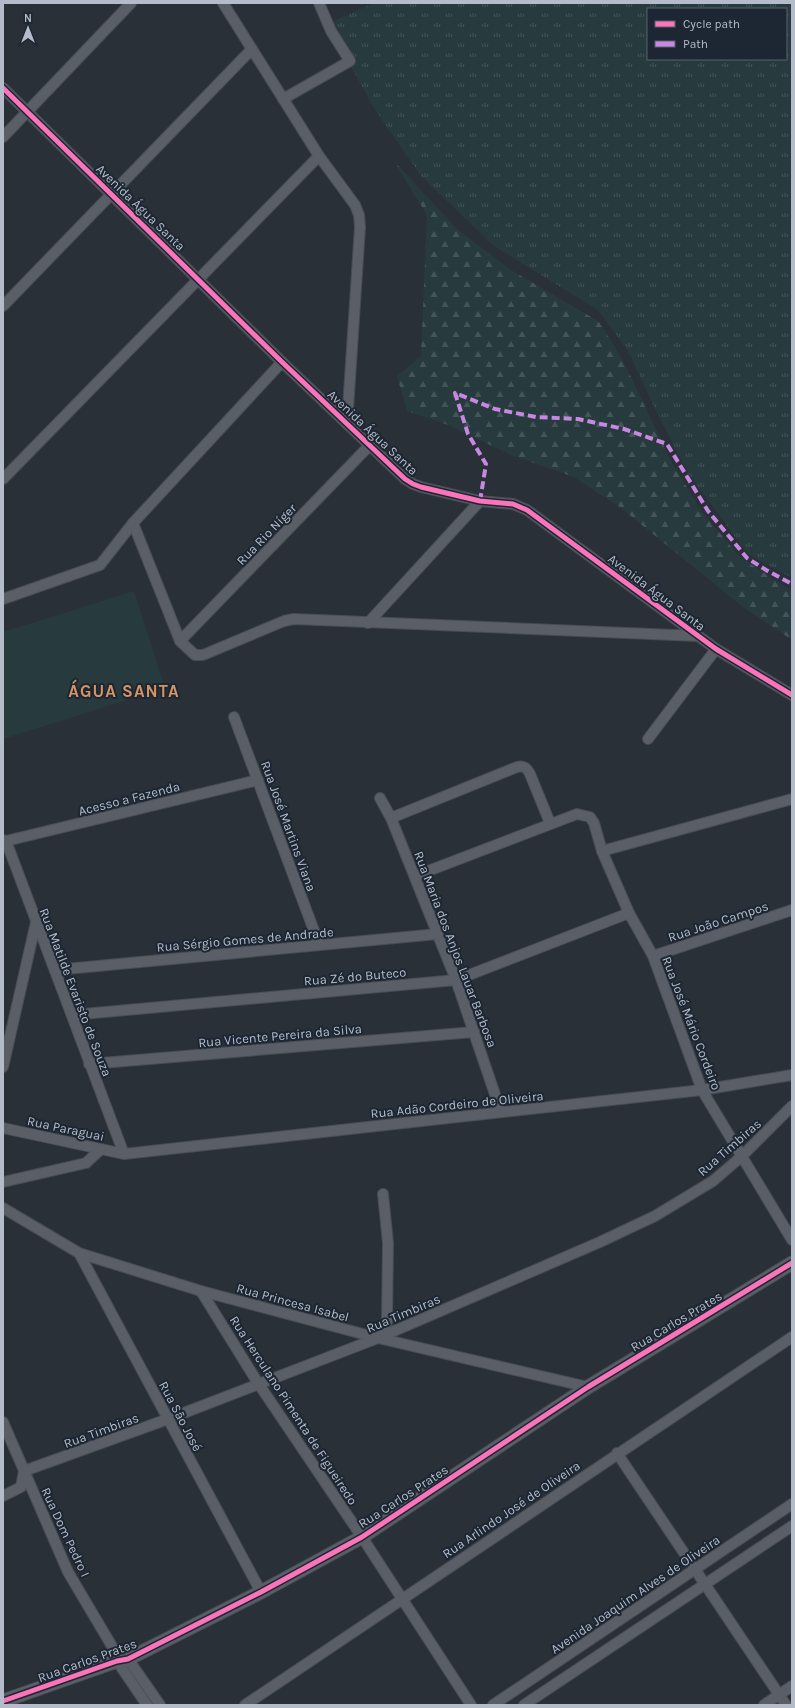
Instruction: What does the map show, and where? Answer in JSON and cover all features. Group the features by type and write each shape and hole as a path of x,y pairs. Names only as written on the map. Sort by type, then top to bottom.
{"street":[{"path":"3,137 131,3"},
{"path":"223,3 319,156 356,205 359,215 360,226 347,424"},
{"path":"284,99 350,61 331,31 319,3"},
{"path":"3,306 252,49"},
{"name":"Avenida Água Santa","path":"3,88 112,193 282,362 405,479 413,484 480,501 513,504 528,510 716,649 792,695"},
{"path":"3,479 319,156"},
{"path":"3,599 100,565 133,523 282,362"},
{"name":"Rua Rio Níger","path":"180,641 370,445"},
{"path":"368,623 480,501"},
{"path":"133,523 180,641 195,655 203,655 294,619 698,636"},
{"path":"648,739 716,649"},
{"name":"Rua José Martins Viana","path":"234,717 319,944"},
{"path":"391,818 517,767 524,766 528,768 550,824 415,876"},
{"name":"Acesso a Fazenda","path":"5,840 258,780"},
{"name":"Rua Maria dos Anjos Lauar Barbosa","path":"380,798 391,818 456,980 501,1112"},
{"path":"602,852 792,799"},
{"name":"Rua José Mário Cordeiro","path":"550,824 577,814 590,817 594,823 602,852 629,913 653,956 702,1090 792,1240"},
{"name":"Rua Matilde Evaristo de Souza","path":"5,840 124,1154"},
{"name":"Rua João Campos","path":"653,956 792,910"},
{"name":"Rua Zé do Buteco","path":"72,1015 456,980 629,913"},
{"path":"3,1067 36,922"},
{"name":"Rua Sérgio Gomes de Andrade","path":"55,970 438,934"},
{"name":"Rua Vicente Pereira da Silva","path":"89,1064 474,1032"},
{"name":"Rua Adão Cordeiro de Oliveira","path":"124,1154 702,1090 792,1075"},
{"name":"Rua Timbiras","path":"24,1472 168,1419 378,1338 600,1242 655,1216 713,1181 742,1156 792,1106"},
{"name":"Rua Paraguai","path":"3,1128 124,1154"},
{"path":"3,1182 86,1163 101,1149"},
{"path":"378,1338 387,1322 388,1243 383,1194"},
{"name":"Rua Princesa Isabel","path":"3,1208 79,1254 201,1290 378,1338 588,1387"},
{"name":"Rua São José","path":"79,1254 261,1592"},
{"name":"Rua Carlos Prates","path":"3,1701 120,1656 261,1592 362,1536 588,1387 792,1263"},
{"name":"Rua Herculano Pimenta de Figueiredo","path":"201,1290 258,1383 362,1536 471,1705"},
{"name":"Rua Arlindo José de Oliveira","path":"245,1705 792,1337"},
{"name":"Rua Dom Pedro I","path":"3,1422 68,1572 120,1656"},
{"path":"617,1454 786,1705"},
{"path":"3,1496 21,1487 24,1472"},
{"name":"Avenida Joaquim Alves de Oliveira","path":"493,1705 792,1504"},
{"path":"524,1705 792,1526"},
{"path":"120,1656 147,1705"},
{"path":"120,1656 160,1705"},
{"path":"764,1705 792,1686"}],"green space":[{"path":"374,3 792,3 792,578 748,554 688,473 657,413 628,351 598,310 494,246 421,176 374,108 338,43 334,21"},
{"path":"393,160 457,229 511,270 598,321 614,345 630,375 670,459 702,512 740,557 792,591 792,640 743,607 621,508 574,477 511,455 448,425 407,411 397,376 421,356 427,215"},
{"path":"134,591 165,688 3,739 3,632"}],"marked path":[{"path":"480,501 486,464 468,434 455,393 495,409 536,417 578,419 624,429 667,444 708,511 747,558 792,584"}],"cycle path":[{"path":"3,88 282,362 405,479 421,487 480,501 513,504 527,510 716,649 792,695"},
{"path":"3,1701 117,1661 128,1659 261,1592 362,1537 588,1387 792,1263"}],"district":[{"name":"ÁGUA SANTA","path":"124,691"}]}
